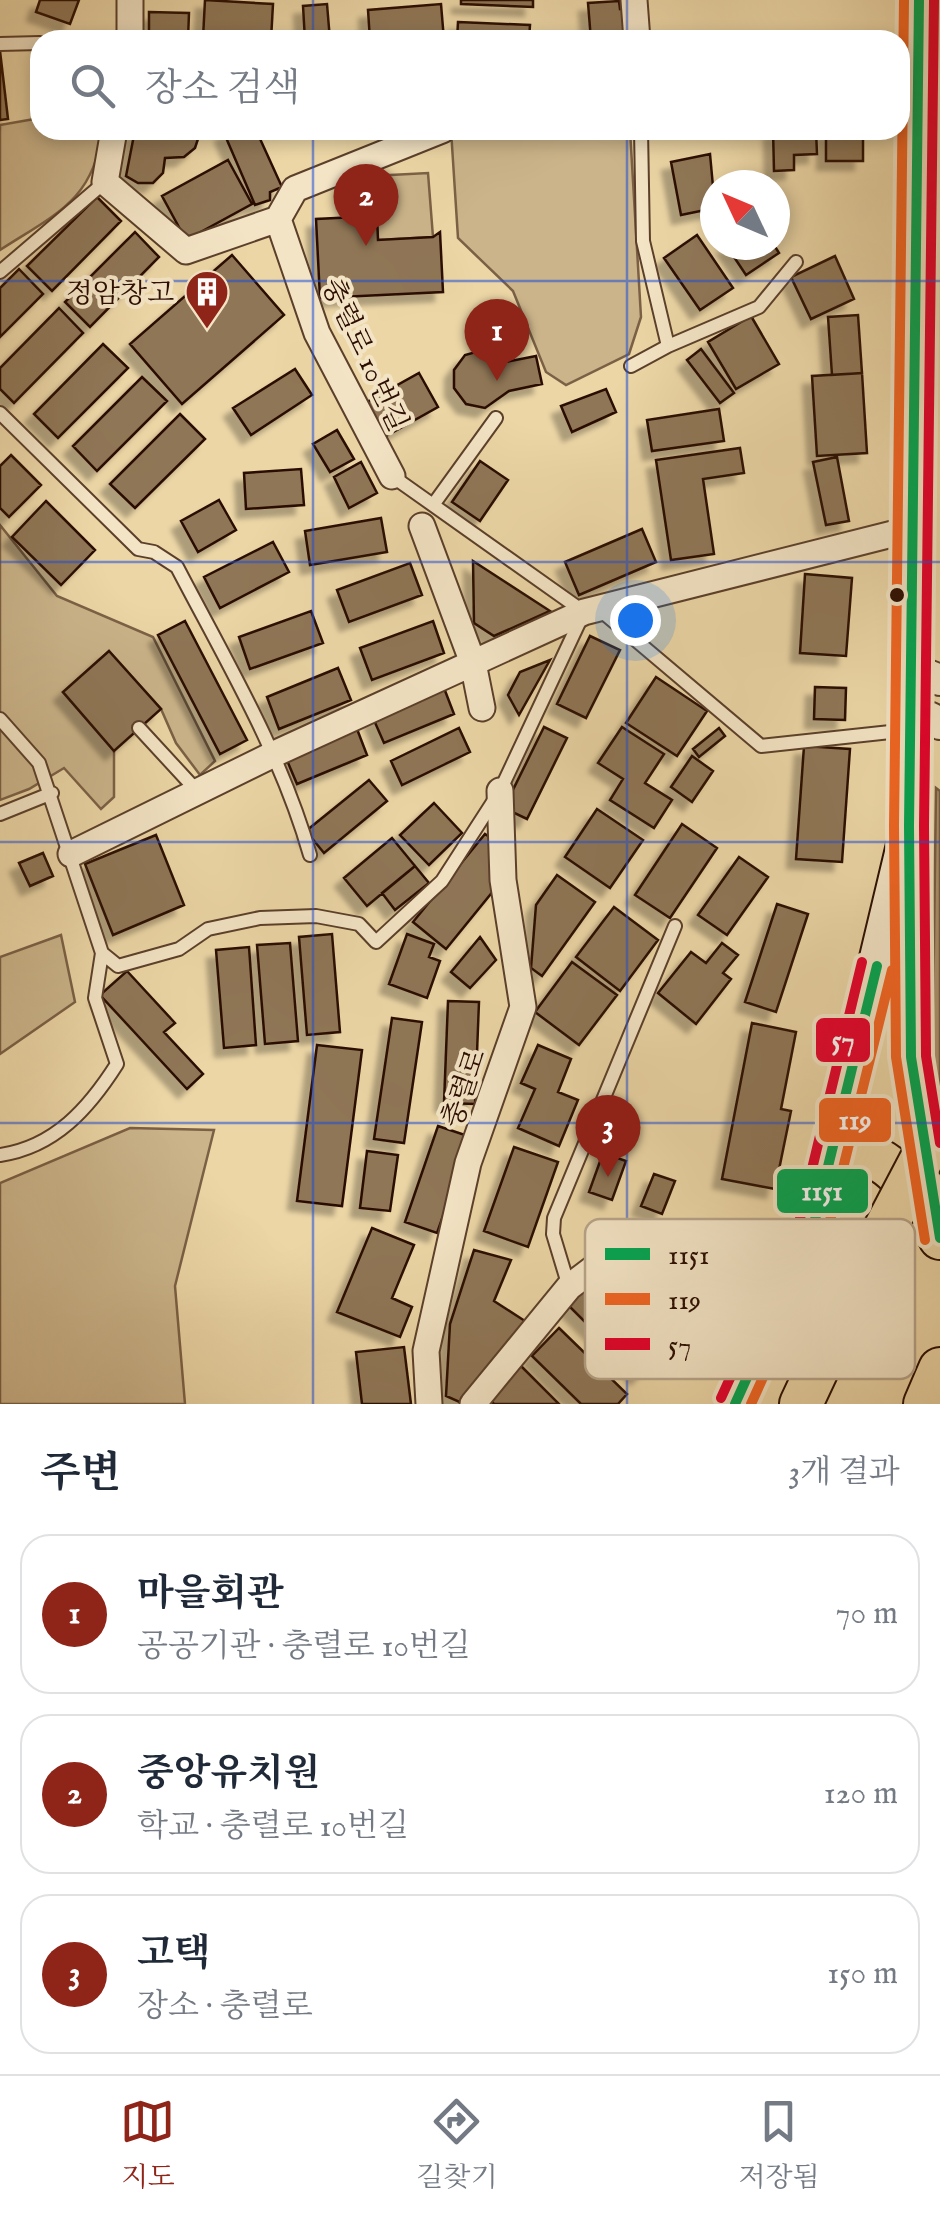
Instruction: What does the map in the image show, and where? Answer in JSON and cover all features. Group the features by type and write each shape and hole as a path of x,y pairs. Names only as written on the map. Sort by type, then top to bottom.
{"highway":[{"path":"909,826 911,1057 940,1237"},
{"path":"899,1219 940,1124"},
{"path":"832,1153 864,1152 885,1161 918,1198 940,1237"},
{"path":"914,1219 940,1181"},
{"path":"925,1404 940,1369"},
{"path":"800,1404 815,1379"},
{"path":"830,1404 839,1379"}],"main road":[{"path":"910,69 919,0"},
{"path":"815,1219 909,826 928,724 916,528 910,140"},
{"path":"735,1404 746,1379"}],"street":[{"path":"130,0 130,30"},
{"path":"634,0 636,30"},
{"path":"112,140 105,182 186,251 278,219 294,189 417,140"},
{"name":"충렬로 10번길","path":"278,219 316,333 392,476"},
{"path":"428,516 473,663 482,708"},
{"path":"71,854 200,794 274,754 592,610 916,528"},
{"name":"충렬로","path":"430,1404 426,1350 468,1162 523,1007 503,880 500,790"},
{"path":"474,1404 569,1287 585,1275"}],"lane":[{"path":"0,44 30,43"},
{"path":"640,140 642,241 668,346"},
{"path":"0,272 105,182"},
{"path":"631,366 759,307 796,262"},
{"path":"0,413 138,549 154,552 176,567 274,754 294,800 310,855"},
{"path":"428,516 496,418"},
{"name":"충렬로 10번길","path":"392,476 428,516 592,610"},
{"path":"592,610 761,746 928,724"},
{"name":"충렬로","path":"102,953 118,966 179,949 208,929 279,917 316,916 360,924 376,942 442,881 500,790 592,610"},
{"path":"0,719 39,762 52,793 102,953 95,998 118,1064 96,1097 56,1136 0,1155"},
{"path":"139,728 200,794"},
{"path":"0,814 52,793"},
{"path":"569,1287 553,1234 554,1218 675,926"}],"shaded area":[{"path":"30,120 30,140 100,140 91,173 81,190 54,215 0,250 0,125"},
{"path":"452,140 631,140 641,317 629,354 566,385 546,372 513,291 458,238"},
{"path":"428,173 433,237 378,240 372,176"},
{"path":"0,525 57,596 153,637 215,761 200,775 176,743 161,709 109,651 63,692 114,751 114,797 101,809 64,768 29,789 0,800"},
{"path":"936,788 940,791 940,1139 932,1092"},
{"path":"61,935 75,1002 0,1054 0,957"},
{"path":"130,1128 214,1130 175,1286 185,1404 0,1404 0,1183"}],"building":[{"path":"40,0 79,0 70,24 36,12"},
{"path":"205,0 273,4 272,30 203,30"},
{"path":"461,0 533,0 533,7 461,4"},
{"path":"619,1 620,9 626,8 630,30 590,30 588,3"},
{"path":"327,4 329,30 304,30 303,6"},
{"path":"441,4 443,30 369,30 368,10"},
{"path":"149,12 189,13 188,30 149,30"},
{"path":"458,22 530,25 530,30 458,30"},
{"path":"0,51 8,119 0,120"},
{"path":"133,140 198,140 184,157 165,158 163,173 153,183 138,183 126,176"},
{"path":"227,140 261,140 282,187 270,192 270,200 255,205"},
{"path":"773,140 816,140 817,154 794,155 794,170 774,170"},
{"path":"826,140 863,140 863,161 826,161"},
{"path":"710,154 711,170 700,170 700,211 681,215 671,162"},
{"path":"228,160 252,204 186,240 162,196"},
{"path":"97,197 121,221 52,291 27,266"},
{"path":"377,216 378,240 433,237 440,232 443,292 320,298 316,219"},
{"path":"135,232 159,257 90,327 65,302"},
{"path":"697,235 700,260 714,260 733,288 700,310 664,258"},
{"name":"정암창고","path":"232,255 284,315 182,404 130,344"},
{"path":"835,256 854,299 811,319 791,277"},
{"path":"736,260 768,260 746,275"},
{"path":"19,269 43,294 0,337 0,288"},
{"path":"59,308 83,333 14,403 0,389 0,368"},
{"path":"858,315 862,373 832,375 828,317"},
{"path":"751,316 779,364 736,389 708,342"},
{"path":"103,344 128,368 58,438 34,414"},
{"path":"701,349 734,393 720,403 687,360"},
{"path":"483,350 506,362 536,356 542,384 509,391 485,408 466,404 454,388 454,370 465,355"},
{"path":"295,369 312,395 251,435 233,408"},
{"path":"419,373 438,407 386,436 367,402"},
{"path":"862,373 867,453 817,456 812,376"},
{"path":"142,377 167,401 97,471 73,446"},
{"path":"606,389 616,412 572,432 561,406"},
{"path":"719,409 724,441 652,451 647,420"},
{"path":"180,414 205,439 135,508 110,484"},
{"path":"337,430 354,459 330,472 313,444"},
{"path":"740,448 744,473 703,479 714,554 671,560 656,460"},
{"path":"11,455 41,485 9,517 0,508 0,466"},
{"path":"837,457 849,521 826,525 813,462"},
{"path":"480,461 508,480 480,521 452,502"},
{"path":"361,462 377,493 349,508 334,477"},
{"path":"301,469 304,505 246,509 244,473"},
{"path":"219,500 236,530 198,552 181,521"},
{"path":"46,501 95,550 61,585 12,537"},
{"path":"381,518 387,552 310,565 305,531"},
{"path":"642,529 656,562 579,595 565,562"},
{"path":"273,542 289,572 220,608 204,577"},
{"path":"473,561 550,611 494,636 474,623"},
{"path":"410,563 422,595 349,622 337,590"},
{"path":"805,574 852,578 846,656 800,653"},
{"path":"311,611 323,643 250,669 239,637"},
{"path":"185,621 247,740 220,754 158,635"},
{"path":"433,621 444,653 372,680 360,648"},
{"path":"590,636 620,650 586,718 557,704"},
{"path":"109,651 161,709 114,751 63,692"},
{"path":"550,660 519,715 508,695 520,672"},
{"path":"338,668 351,700 279,729 267,697"},
{"path":"656,677 707,711 677,756 626,723"},
{"path":"815,687 846,688 845,720 814,719"},
{"path":"444,688 454,714 384,743 373,718"},
{"path":"544,727 567,738 527,819 504,808"},
{"path":"622,727 664,754 645,783 672,800 654,828 610,800 623,779 598,763"},
{"path":"459,728 470,752 402,785 391,761"},
{"path":"719,728 725,736 699,757 693,749"},
{"path":"357,729 367,755 297,784 286,758"},
{"path":"804,746 850,749 842,862 796,859"},
{"path":"692,756 713,771 692,802 671,787"},
{"path":"369,780 387,801 324,853 306,831"},
{"path":"434,803 462,833 429,865 400,835"},
{"path":"597,809 643,840 610,888 565,857"},
{"path":"682,824 717,848 670,918 635,895"},
{"path":"485,834 494,840 494,890 446,949 413,922"},
{"path":"156,835 184,905 113,935 85,864"},
{"path":"392,838 415,866 367,906 344,878"},
{"path":"43,853 53,876 30,886 19,863"},
{"path":"739,857 768,877 727,935 698,915"},
{"path":"415,866 429,883 395,910 382,893"},
{"path":"557,875 595,902 542,976 531,968 536,905"},
{"path":"777,904 808,914 776,1012 745,1002"},
{"path":"614,907 658,940 620,991 576,957"},
{"path":"332,934 340,1032 307,1035 299,937"},
{"path":"407,934 434,944 429,957 440,961 427,998 389,984"},
{"path":"480,937 496,960 470,988 451,972"},
{"path":"290,943 298,1041 265,1044 257,945"},
{"path":"722,943 738,955 723,973 731,979 696,1024 658,993 691,952 706,963"},
{"path":"249,947 256,1045 224,1048 216,950"},
{"path":"572,962 617,995 579,1045 535,1012"},
{"path":"127,971 175,1023 164,1032 203,1074 187,1089 100,995"},
{"path":"448,1001 479,1002 475,1104 444,1103"},
{"path":"392,1018 422,1022 404,1143 374,1139"},
{"path":"752,1023 796,1032 781,1109 791,1111 775,1189 722,1179"},
{"path":"317,1045 362,1050 342,1206 297,1201"},
{"path":"538,1045 571,1059 558,1092 578,1100 559,1146 518,1128 535,1089 521,1083"},
{"path":"438,1126 471,1137 437,1233 405,1222"},
{"path":"514,1147 558,1162 528,1247 484,1231"},
{"path":"367,1151 398,1155 390,1211 360,1208"},
{"path":"603,1153 626,1161 612,1200 589,1192"},
{"path":"654,1174 675,1181 662,1214 641,1206"},
{"path":"372,1228 414,1245 392,1298 412,1307 400,1337 337,1312"},
{"path":"474,1250 511,1260 494,1301 528,1323 464,1404 446,1396 450,1324"},
{"path":"585,1288 585,1322 568,1305"},
{"path":"559,1328 585,1353 585,1379 612,1379 627,1394 618,1404 581,1404 532,1356"},
{"path":"404,1347 411,1404 362,1404 356,1352"},
{"path":"521,1366 559,1404 494,1404 489,1399"}],"transit line":[{"name":"119","path":"904,0 904,30"},
{"name":"1151","path":"919,0 909,826 911,1057 940,1238"},
{"name":"57","path":"934,0 924,826 926,1056 940,1143"},
{"name":"119","path":"902,140 894,826 896,1057 925,1240"},
{"name":"57","path":"800,1219 862,962"},
{"name":"1151","path":"815,1219 877,966"},
{"name":"119","path":"830,1219 892,970"},
{"name":"57","path":"721,1398 730,1379"},
{"name":"1151","path":"735,1404 746,1379"},
{"name":"119","path":"751,1404 762,1379"}],"place":[{"name":"중앙유치원","path":"366,246"},
{"name":"정암창고","path":"207,330"},
{"name":"마을회관","path":"497,381"},
{"name":"고택","path":"608,1177"}]}
